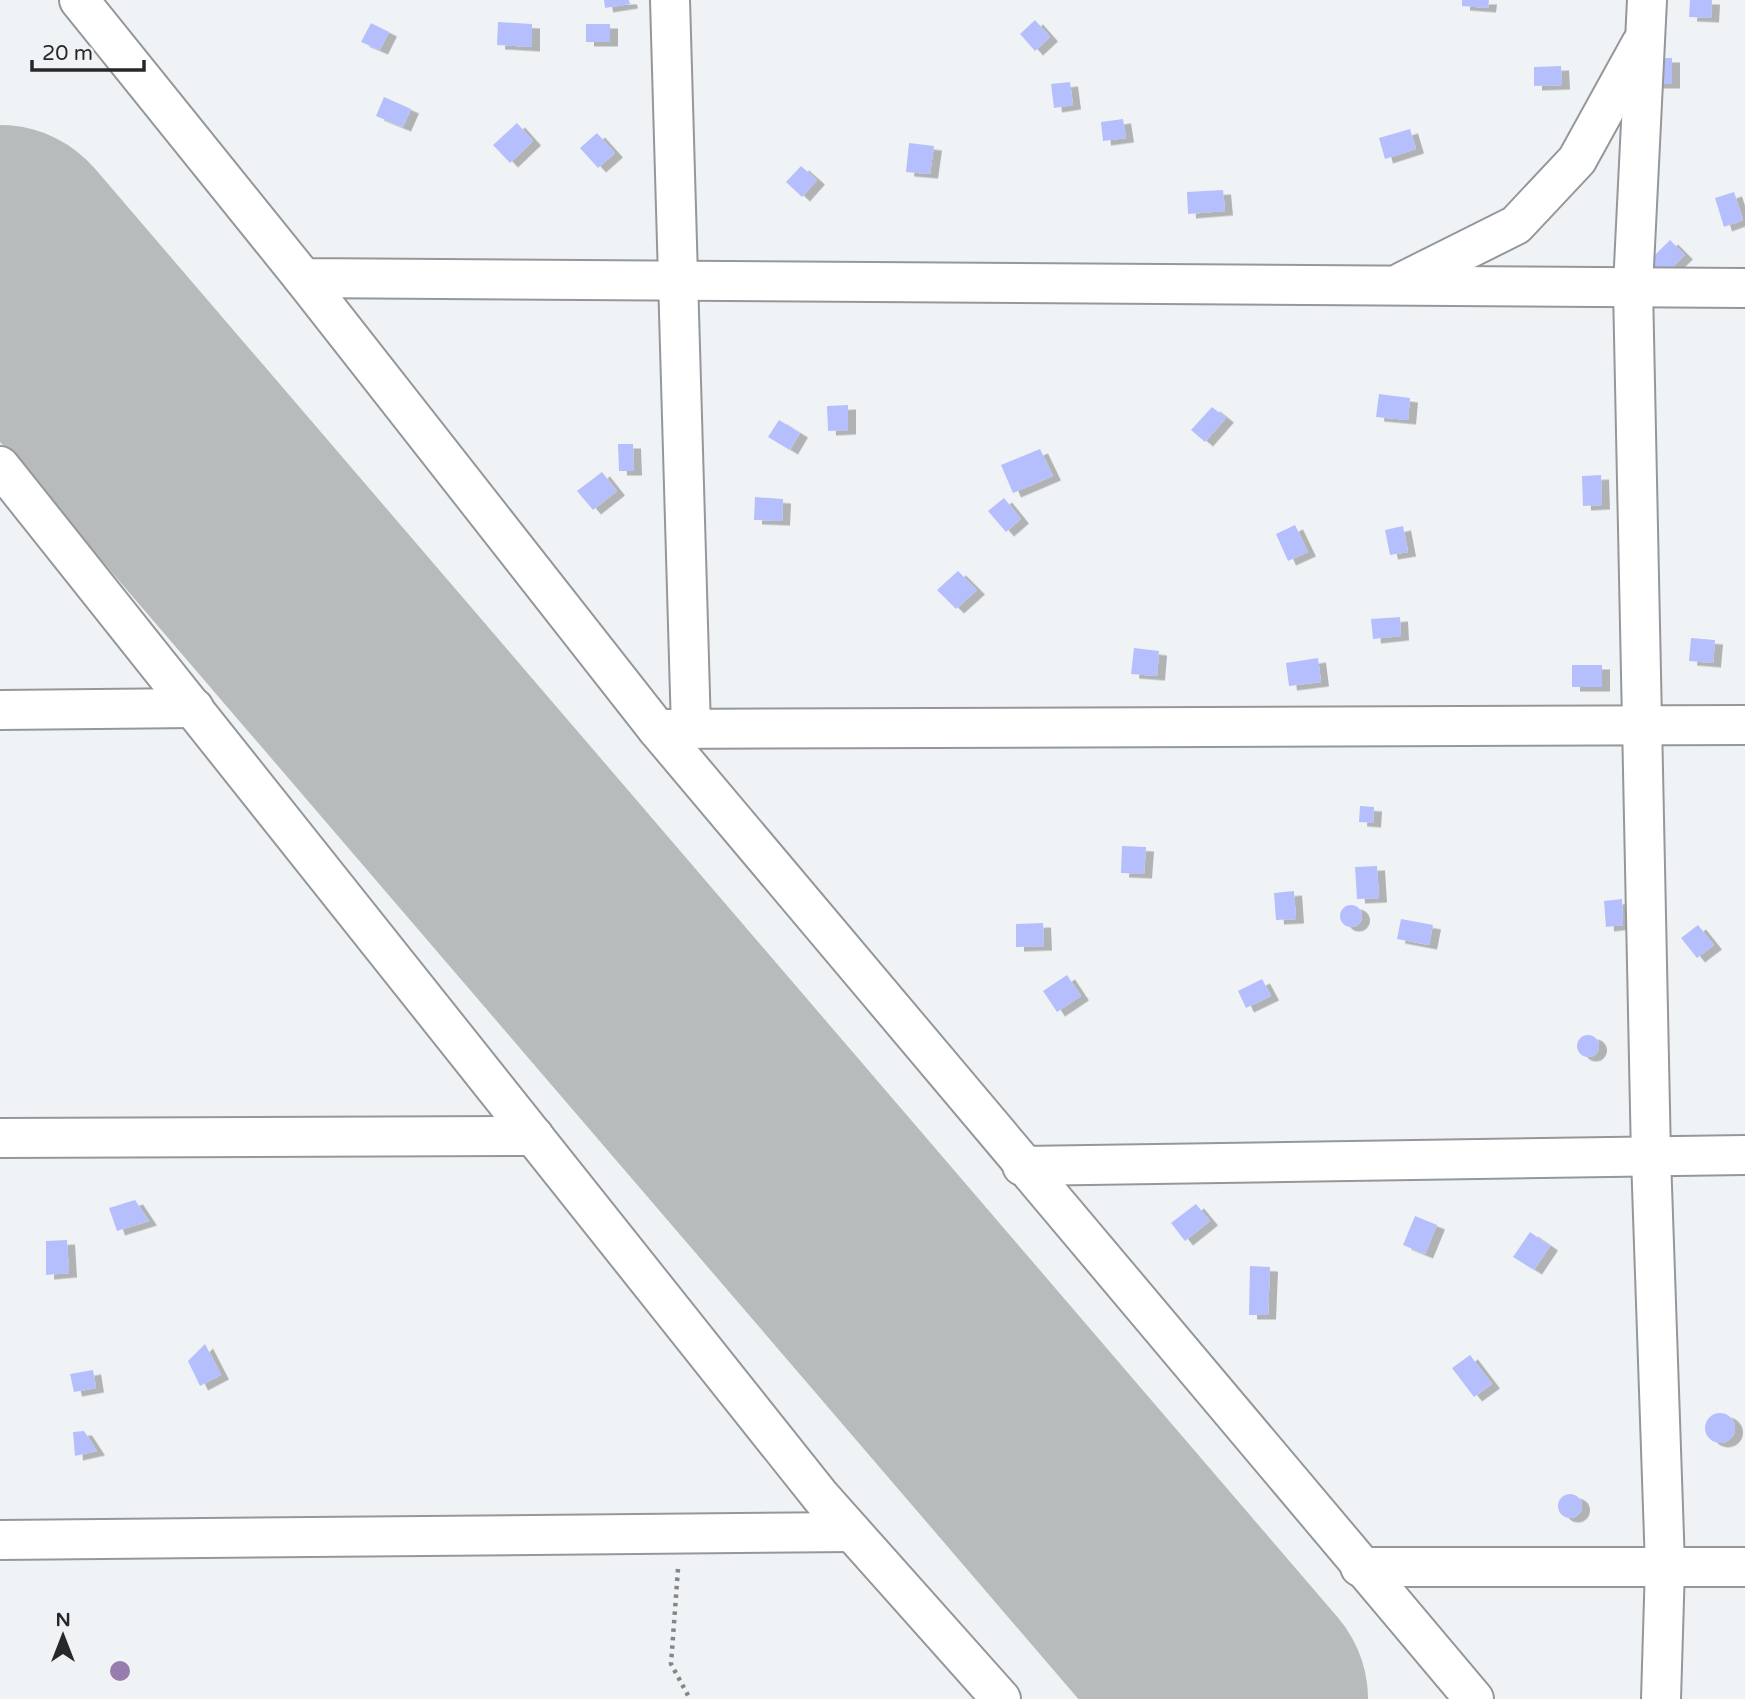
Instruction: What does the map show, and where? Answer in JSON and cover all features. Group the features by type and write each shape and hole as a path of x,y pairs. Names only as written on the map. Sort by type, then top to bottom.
{"street":[{"path":"79,0 303,278 674,729 1022,1166 1474,1699"},
{"path":"670,0 679,281 674,729"},
{"path":"1394,286 1516,225 1577,160 1647,17"},
{"path":"1647,17 1633,287 1651,1157 1665,1566 1661,1699"},
{"path":"303,278 1745,288"},
{"path":"0,466 852,1532 1001,1699"},
{"path":"0,710 194,708"},
{"path":"674,729 1643,724 1745,726"},
{"path":"0,1138 534,1136"},
{"path":"1022,1166 1745,1155"},
{"path":"0,1540 852,1532"},
{"path":"1360,1567 1745,1567"}],"path":[{"path":"680,1534 671,1664 690,1699"}],"building":[{"path":"604,0 629,0 630,4 605,8"},
{"path":"1462,0 1489,0 1488,8 1462,6"},
{"path":"1690,0 1712,0 1711,18 1689,17"},
{"path":"1035,20 1050,37 1035,51 1020,34"},
{"path":"498,22 532,24 532,47 497,45"},
{"path":"371,23 389,32 380,50 361,42"},
{"path":"586,24 610,24 610,42 586,42"},
{"path":"1651,58 1672,58 1672,84 1651,84"},
{"path":"1561,66 1562,85 1534,86 1534,67"},
{"path":"1070,82 1073,105 1054,108 1051,84"},
{"path":"384,97 411,109 403,127 376,116"},
{"path":"1123,119 1126,138 1103,141 1101,122"},
{"path":"517,123 533,141 510,163 493,145"},
{"path":"1410,129 1416,149 1385,159 1379,138"},
{"path":"597,133 615,153 598,168 580,148"},
{"path":"909,143 934,146 930,174 906,172"},
{"path":"801,166 817,180 802,197 786,182"},
{"path":"1223,190 1225,211 1188,214 1187,192"},
{"path":"1734,192 1743,220 1724,227 1715,198"},
{"path":"1670,240 1685,255 1662,277 1648,262"},
{"path":"1379,394 1410,398 1408,420 1376,417"},
{"path":"848,405 848,430 828,431 827,406"},
{"path":"1212,407 1226,418 1205,442 1191,430"},
{"path":"779,420 800,433 790,450 768,437"},
{"path":"618,444 633,444 634,471 619,471"},
{"path":"1040,449 1053,476 1013,493 1001,465"},
{"path":"602,472 617,491 593,510 577,491"},
{"path":"1601,475 1602,505 1583,506 1582,476"},
{"path":"755,497 783,499 782,521 754,520"},
{"path":"1004,498 1021,519 1006,532 988,511"},
{"path":"1295,525 1308,552 1288,561 1276,534"},
{"path":"1403,526 1408,552 1390,555 1385,530"},
{"path":"958,571 977,590 956,609 937,590"},
{"path":"1400,617 1401,636 1373,639 1371,619"},
{"path":"1691,638 1715,640 1713,663 1689,661"},
{"path":"1134,648 1159,651 1157,676 1131,674"},
{"path":"1318,658 1321,682 1289,686 1286,663"},
{"path":"1572,665 1602,665 1602,687 1572,687"},
{"path":"1360,806 1374,807 1373,823 1359,822"},
{"path":"1122,846 1146,847 1144,874 1121,873"},
{"path":"1377,866 1379,898 1357,899 1355,867"},
{"path":"1294,891 1296,919 1276,920 1274,893"},
{"path":"1622,899 1623,925 1606,927 1604,901"},
{"path":"1351,905 1359,908 1362,916 1359,924 1351,927 1343,924 1340,916 1343,908"},
{"path":"1401,919 1433,925 1429,945 1397,939"},
{"path":"1043,923 1044,946 1016,947 1016,924"},
{"path":"1698,925 1714,945 1697,958 1681,938"},
{"path":"1067,975 1081,996 1057,1012 1043,991"},
{"path":"1262,979 1271,996 1246,1008 1238,991"},
{"path":"1588,1035 1598,1042 1599,1046 1592,1056 1588,1057 1578,1050 1577,1046 1584,1036"},
{"path":"135,1200 149,1221 117,1231 109,1208"},
{"path":"1196,1204 1210,1221 1185,1241 1171,1223"},
{"path":"1415,1216 1437,1225 1425,1254 1403,1245"},
{"path":"1530,1232 1550,1246 1534,1270 1513,1257"},
{"path":"67,1240 69,1273 46,1275 46,1241"},
{"path":"1250,1266 1270,1267 1268,1315 1249,1315"},
{"path":"205,1344 221,1375 200,1386 188,1361"},
{"path":"1470,1355 1492,1384 1474,1397 1452,1368"},
{"path":"93,1370 96,1388 74,1392 70,1374"},
{"path":"1720,1413 1731,1417 1735,1428 1731,1439 1720,1443 1709,1439 1705,1428 1709,1417"},
{"path":"84,1431 97,1451 75,1456 73,1432"},
{"path":"1570,1494 1579,1497 1582,1506 1579,1515 1570,1518 1561,1515 1558,1506 1561,1497"}],"runway":[{"path":"0,250 1243,1699"}]}
